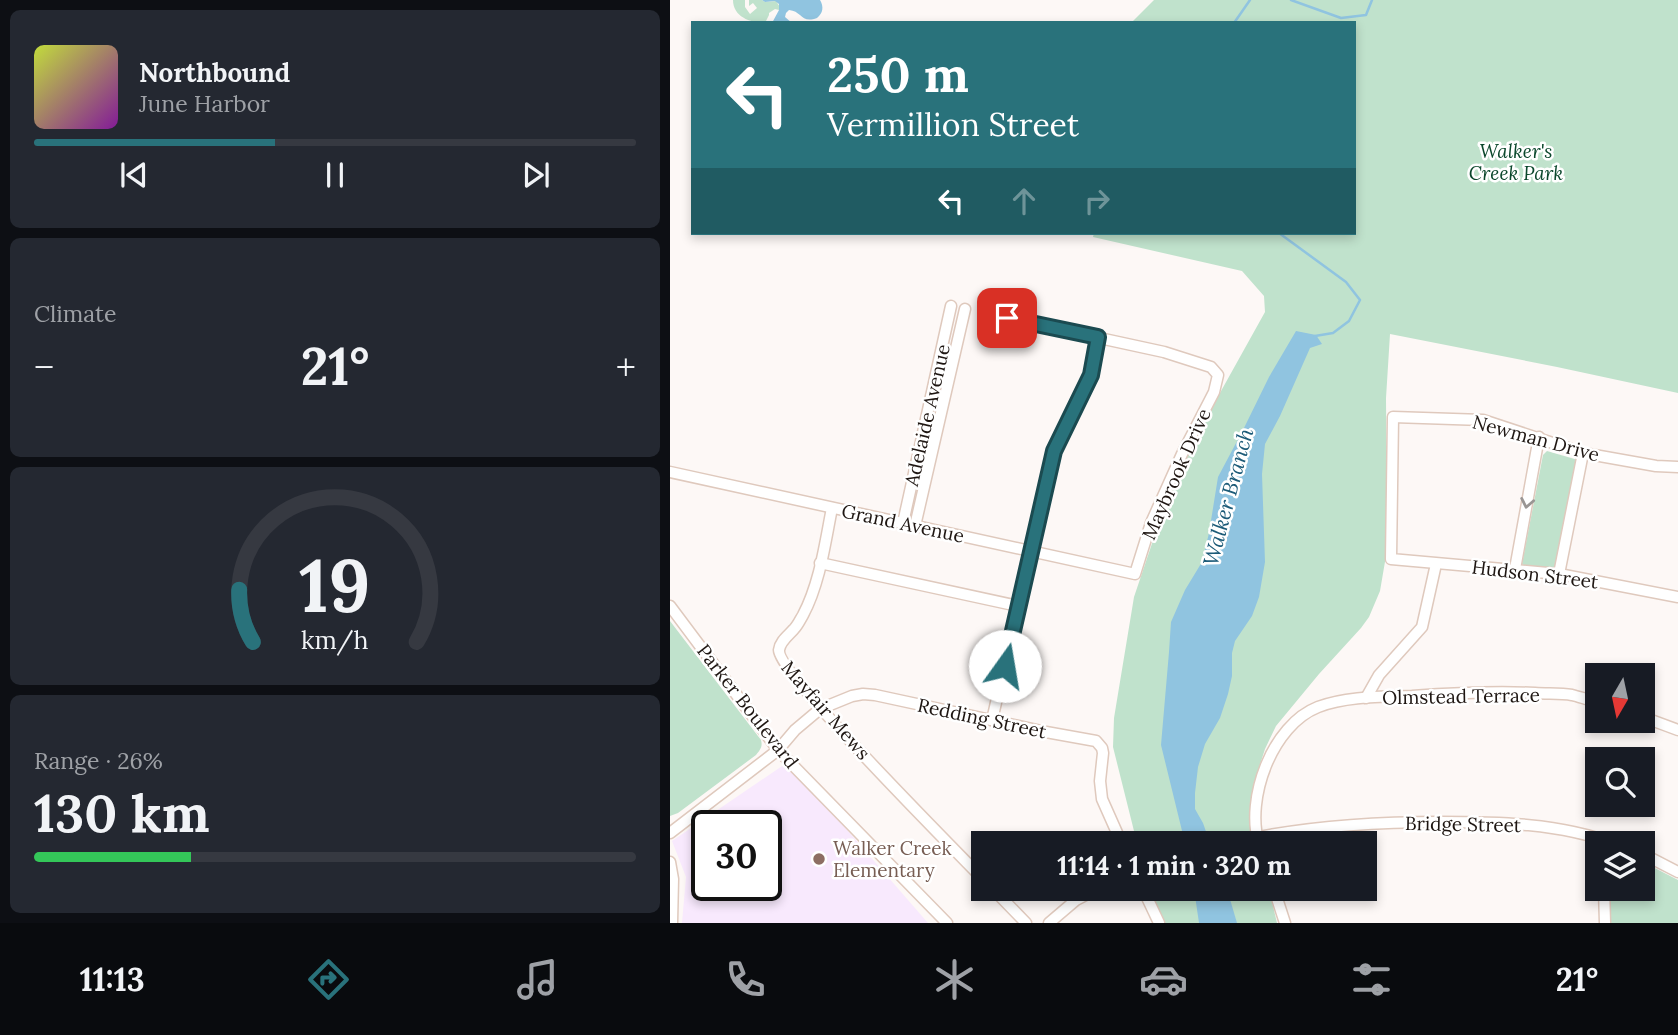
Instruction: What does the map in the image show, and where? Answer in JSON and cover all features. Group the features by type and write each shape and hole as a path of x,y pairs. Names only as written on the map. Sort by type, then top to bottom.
{"street":[{"name":"Adelaide Avenue","path":"903,523 951,306"},
{"name":"Adelaide Avenue","path":"915,526 965,309"},
{"path":"992,720 1054,451 1091,375 1098,337 1007,318"},
{"name":"Maybrook Drive","path":"1098,337 1194,361 1211,367 1218,375 1214,392 1151,523 1135,574"},
{"name":"Newman Drive","path":"1392,559 1393,417 1483,420 1583,453 1656,466 1678,467"},
{"path":"1515,569 1539,437"},
{"path":"1559,574 1583,453"},
{"name":"Grand Avenue","path":"670,472 1135,574"},
{"name":"Mayfair Mews","path":"833,508 815,587 796,627 780,644 779,656 820,709 971,866"},
{"name":"Hudson Street","path":"1392,559 1559,574 1678,597"},
{"path":"820,563 1018,606"},
{"path":"1366,698 1379,675 1422,626 1436,564"},
{"name":"Parker Boulevard","path":"670,606 778,750 947,923"},
{"name":"Olmstead Terrace","path":"1257,831 1256,808 1271,751 1286,730 1315,708 1366,698 1495,691 1571,695 1585,699"},
{"name":"Redding Street","path":"670,833 778,750 795,730 820,709 863,694 1096,741 1103,753 1100,781 1102,799 1116,831"},
{"path":"1655,721 1678,730"},
{"name":"Bridge Street","path":"1324,831 1390,822 1494,822 1545,827 1585,837"},
{"path":"1655,860 1678,872"},
{"path":"670,862 673,879 672,923"},
{"path":"1005,901 1026,923"},
{"path":"1049,923 1076,901"},
{"path":"1149,901 1159,923"},
{"path":"1278,901 1285,923"},
{"path":"1604,901 1605,923"}],"shaded area":[{"name":"Walker Creek Elementary","path":"788,762 928,923 682,923 686,877 672,841 691,828 691,901 782,901 782,810 718,810"}],"green space":[{"path":"733,0 745,0 745,7 750,14 757,8 753,3 749,6 749,0 776,1 780,7 779,10 775,9 769,13 766,21 753,21 739,15"},
{"name":"Walker's Creek Park","path":"1154,0 1678,0 1678,393 1390,334 1386,398 1387,550 1380,591 1369,617 1276,726 1256,777 1250,804 1252,831 1134,831 1113,747 1114,718 1134,597 1166,502 1201,427 1265,312 1264,296 1242,271 1094,235 1356,235 1356,21 1133,21"},
{"path":"1547,451 1578,460 1557,569 1529,568 1522,564 1543,455"},
{"path":"670,621 761,740 762,745 756,755 678,813 670,816"},
{"path":"1655,868 1678,880 1678,923 1609,923 1608,901 1655,901"},
{"path":"1155,901 1272,901 1277,923 1165,923"}],"water":[{"path":"762,0 820,0 822,10 817,18 808,19 789,10 785,17 790,21 773,21 779,4 775,1"},
{"path":"1296,331 1316,335 1322,344 1310,348 1265,444 1262,474 1265,562 1259,597 1252,616 1235,641 1228,694 1220,718 1205,744 1198,767 1195,809 1206,831 1182,831 1161,745 1171,622 1185,590 1202,562 1218,477 1269,377"},
{"path":"1196,901 1231,901 1237,923 1199,923"}],"waterway":[{"name":"Walker Branch","path":"1235,21 1250,0"},
{"name":"Walker Branch","path":"1291,0 1341,18 1366,15 1372,0"},
{"name":"Walker Branch","path":"1282,235 1346,282 1360,300 1349,321 1333,333 1315,336"}],"place":[{"name":"Walker Creek Elementary","path":"819,859"}],"route":[{"path":"1005,666 1054,451 1091,375 1098,337 1007,318"}]}
